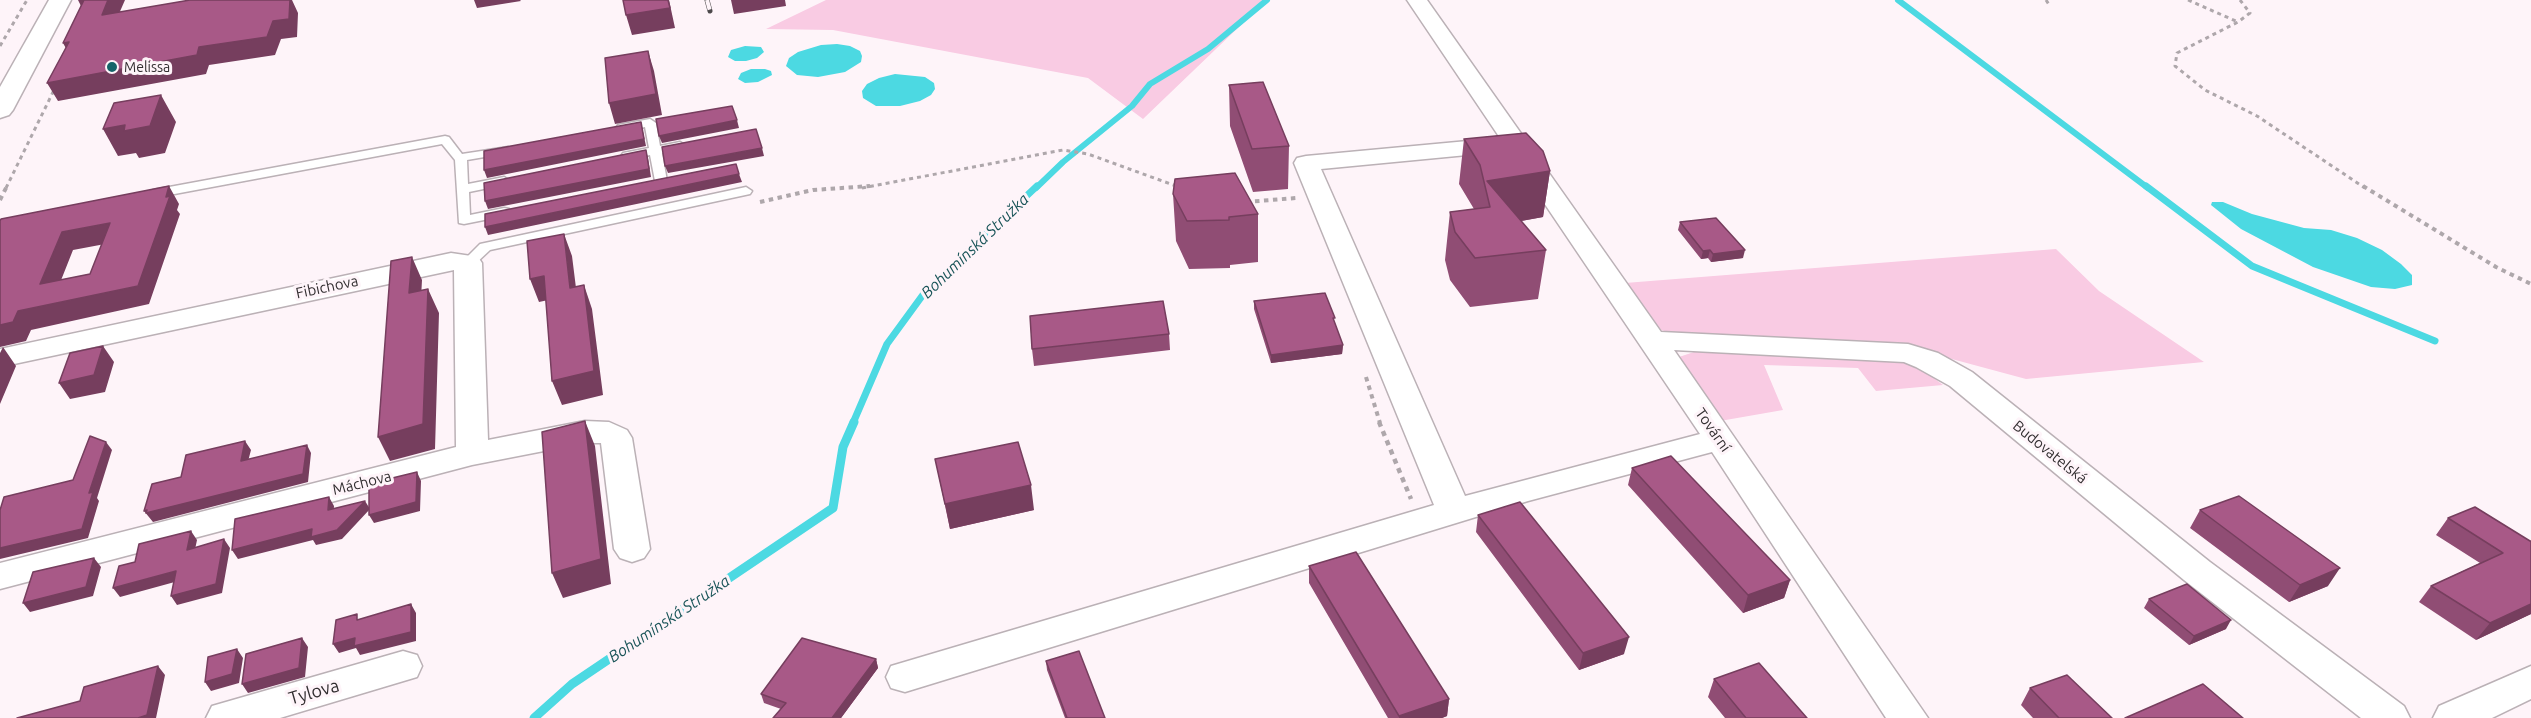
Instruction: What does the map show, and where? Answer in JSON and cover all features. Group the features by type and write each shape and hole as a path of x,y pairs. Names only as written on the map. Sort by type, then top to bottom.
{"main road":[{"path":"0,110 60,0"}],"street":[{"name":"Tovární","path":"1417,0 1720,439 1908,718"},
{"path":"1454,511 1306,164 1515,144"},
{"name":"Fibichova","path":"0,358 452,261 468,263"},
{"path":"468,263 472,454"},
{"name":"Budovatelská","path":"1650,340 1908,353 1927,360 1961,379 2197,571 2390,718"},
{"name":"Máchova","path":"0,576 472,454 585,432 609,433 616,438 632,549"},
{"path":"905,677 1454,511 1720,439"},
{"name":"Tylova","path":"226,718 403,666"},
{"path":"2453,718 2531,682"}],"lane":[{"path":"605,132 655,122 655,151 661,181"},
{"path":"141,196 445,140 460,158 464,220 522,208"},
{"path":"610,160 689,144"},
{"path":"460,158 516,148"},
{"path":"463,189 519,178"},
{"path":"468,263 485,247 746,191"}],"path":[{"path":"0,46 27,0"},
{"path":"2046,0 2050,6"},
{"path":"2188,0 2238,22"},
{"path":"2240,0 2250,13 2238,22 2177,53 2175,66 2186,77 2205,90 2257,116 2395,206 2496,267 2531,284"},
{"path":"0,200 58,81"},
{"path":"755,202 813,190 856,189 1063,150 1088,154 1188,190"},
{"path":"1241,202 1320,197"}],"shaded area":[{"path":"826,0 1267,0 1143,119 1088,78 833,30 766,29"},
{"path":"2056,249 2099,291 2204,362 2026,379 1911,348 1690,338 1657,329 1625,283"},
{"path":"1697,351 1908,359 1943,385 1876,391 1858,368 1764,365 1783,410 1720,421 1676,358"}],"water":[{"path":"821,45 850,46 860,51 861,62 845,72 818,77 797,75 786,66 789,58 798,52"},
{"path":"745,46 761,47 764,52 757,58 746,61 735,61 728,57 731,50"},
{"path":"751,69 765,69 771,71 772,75 758,82 745,83 738,79 741,73"},
{"path":"895,74 925,77 934,83 935,89 931,95 920,101 900,106 876,106 863,98 862,91 867,84"},
{"path":"2212,202 2223,202 2252,214 2304,228 2331,230 2357,238 2382,250 2401,264 2412,275 2412,285 2395,289 2371,287 2313,267 2241,229 2211,205"}],"building":[{"path":"84,0 108,0 102,15 190,0 290,0 289,19 273,21 267,37 199,47 197,55 47,83 69,42 63,43"},
{"path":"623,0 668,0 670,8 626,15"},
{"path":"648,51 656,94 609,103 605,58"},
{"path":"1263,82 1289,146 1252,149 1229,85"},
{"path":"161,95 150,126 124,131 125,125 103,129 114,103"},
{"path":"732,106 737,120 659,136 656,119"},
{"path":"641,122 644,139 484,170 484,151"},
{"path":"756,129 762,148 665,166 662,147"},
{"path":"1526,133 1543,151 1550,171 1487,181 1546,250 1475,258 1455,232 1450,212 1490,207 1480,165 1464,139"},
{"path":"646,150 649,169 485,201 484,183"},
{"path":"736,164 739,174 485,227 485,214"},
{"path":"1235,173 1258,214 1229,217 1229,220 1187,221 1173,194 1175,179"},
{"path":"169,186 166,197 170,196 138,286 18,311 13,322 0,325 1,219","holes":["110,223 90,274 40,284 62,232"]},
{"path":"1716,218 1745,250 1713,254 1710,250 1703,251 1680,222"},
{"path":"564,234 570,288 584,285 594,371 552,381 544,276 530,279 527,241"},
{"path":"412,257 409,293 428,289 423,424 378,437 391,261"},
{"path":"1325,293 1343,345 1271,355 1254,301"},
{"path":"1163,301 1169,334 1032,349 1030,316"},
{"path":"103,346 94,375 59,383 70,353"},
{"path":"585,421 601,559 552,573 542,432"},
{"path":"90,436 106,442 89,493 93,492 82,529 0,548 0,510 4,497 73,480"},
{"path":"245,441 241,461 307,445 303,474 146,513 147,510 144,511 152,484 181,477 186,455"},
{"path":"1018,442 1031,485 945,504 935,459"},
{"path":"1671,456 1790,580 1748,595 1632,468"},
{"path":"417,472 416,502 369,515 369,487 384,483 384,480"},
{"path":"2239,496 2340,568 2300,585 2200,510"},
{"path":"329,497 328,510 365,501 337,530 311,537 312,529 232,550 235,519"},
{"path":"1520,502 1629,637 1583,653 1478,515"},
{"path":"2475,507 2531,541 2531,604 2490,623 2431,586 2503,553 2448,518"},
{"path":"191,531 187,550 224,539 216,584 171,596 176,571 113,588 119,566 135,562 139,544"},
{"path":"1356,552 1449,699 1399,716 1309,566"},
{"path":"94,558 86,587 23,603 33,572"},
{"path":"2187,584 2231,620 2194,636 2149,599"},
{"path":"411,604 411,632 354,646 355,638 333,644 336,620 357,614 357,620"},
{"path":"302,638 299,668 242,684 246,654"},
{"path":"802,638 876,659 832,718 773,718 786,703 761,694"},
{"path":"237,649 232,674 205,682 208,657"},
{"path":"1079,651 1105,718 1067,718 1046,661"},
{"path":"1759,663 1807,718 1746,718 1714,679"},
{"path":"158,666 147,715 138,718 17,718 80,701 84,687"},
{"path":"2067,675 2112,718 2059,718 2030,688"},
{"path":"2203,684 2243,718 2125,718"}],"waterway":[{"name":"Bohumínská Stružka","path":"1036,188 1063,162 1132,106 1150,84 1208,49 1267,0"},
{"path":"1898,0 2148,188"},
{"name":"Bohumínská Stružka","path":"853,423 887,344 925,292 1037,186"},
{"path":"2146,186 2252,266 2435,341"},
{"name":"Bohumínská Stružka","path":"534,718 572,684 833,508 843,447 854,422"}],"railway":[{"path":"707,0 710,11"}],"place":[{"name":"Melissa","path":"112,67"}]}
